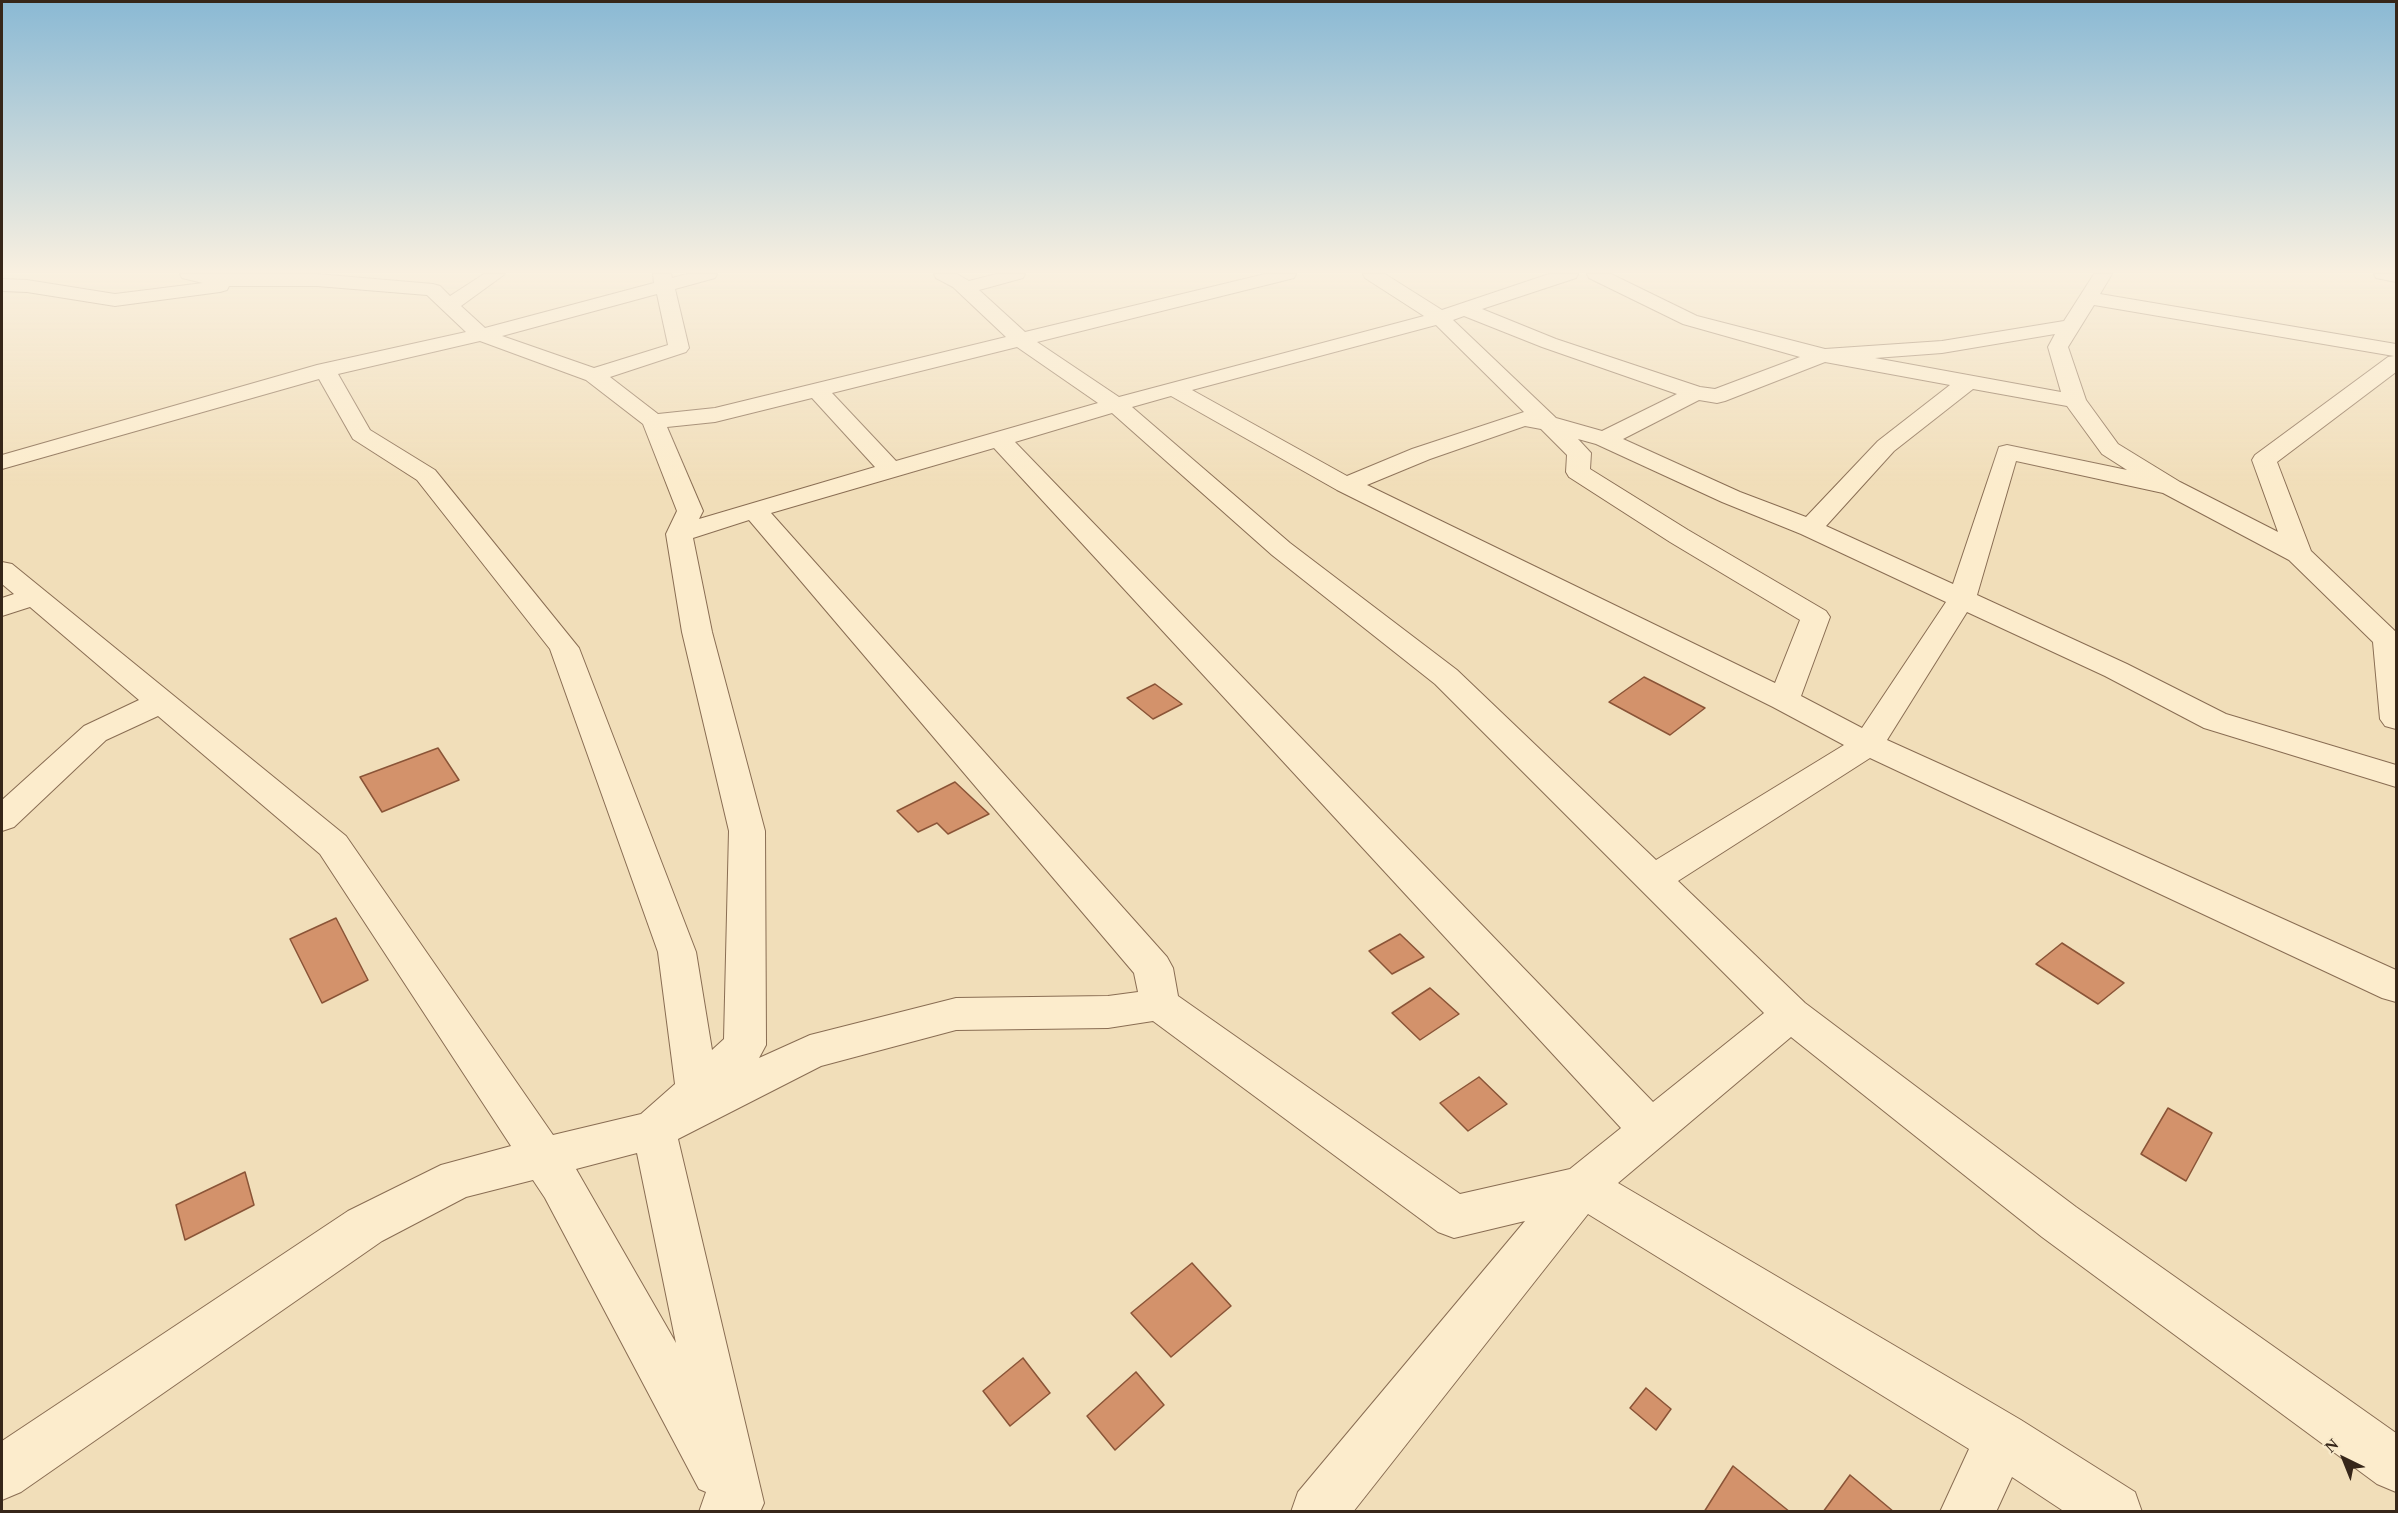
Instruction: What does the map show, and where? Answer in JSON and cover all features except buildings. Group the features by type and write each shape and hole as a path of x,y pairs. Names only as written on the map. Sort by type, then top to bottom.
{"street":[{"path":"2,462 325,370 435,345"},
{"path":"510,345 594,375 653,422 690,511 679,534 697,632 747,831 745,1045 654,1130"},
{"path":"594,375 680,348 679,345"},
{"path":"653,422 715,415 1003,345"},
{"path":"1029,345 1116,405 1281,549 1446,677 1791,1014 2059,1222 2397,1465"},
{"path":"679,534 998,438 1173,388 1339,345"},
{"path":"1467,345 1579,453 1578,472 1679,536 1816,617 1784,700"},
{"path":"1554,345 1696,393 1717,396 1822,356 1957,345"},
{"path":"1780,345 1822,356 2075,401"},
{"path":"2059,345 2058,347 2075,401 2110,449 2171,487 2299,554 2387,634 2397,719"},
{"path":"2365,345 2397,350"},
{"path":"2299,554 2264,460 2397,362"},
{"path":"325,370 361,434 426,475 564,648 677,952 697,1089"},
{"path":"1810,528 1886,446 1968,382"},
{"path":"1173,388 1346,485 1784,700 1868,744 2397,987"},
{"path":"817,390 891,470"},
{"path":"1604,439 1696,393"},
{"path":"1346,485 1421,454 1523,419 1548,423 1604,439 1731,497 1810,528 2116,670 2215,721 2397,776"},
{"path":"998,438 1651,1130"},
{"path":"1653,879 1868,744 1962,598 2007,452 2171,487"},
{"path":"753,510 1153,968 1160,1004 1454,1217 1582,1186 2002,1439 2115,1512"},
{"path":"2,570 18,602 162,702 333,845 566,1194 734,1509"},
{"path":"2,819 95,733 162,702"},
{"path":"2,1473 365,1226 458,1179 654,1130 810,1052 956,1014 1108,1012 1160,1004"},
{"path":"1318,1512 1582,1186 1791,1014"},
{"path":"654,1130 734,1509"},
{"path":"1967,1512 2002,1439"}]}
